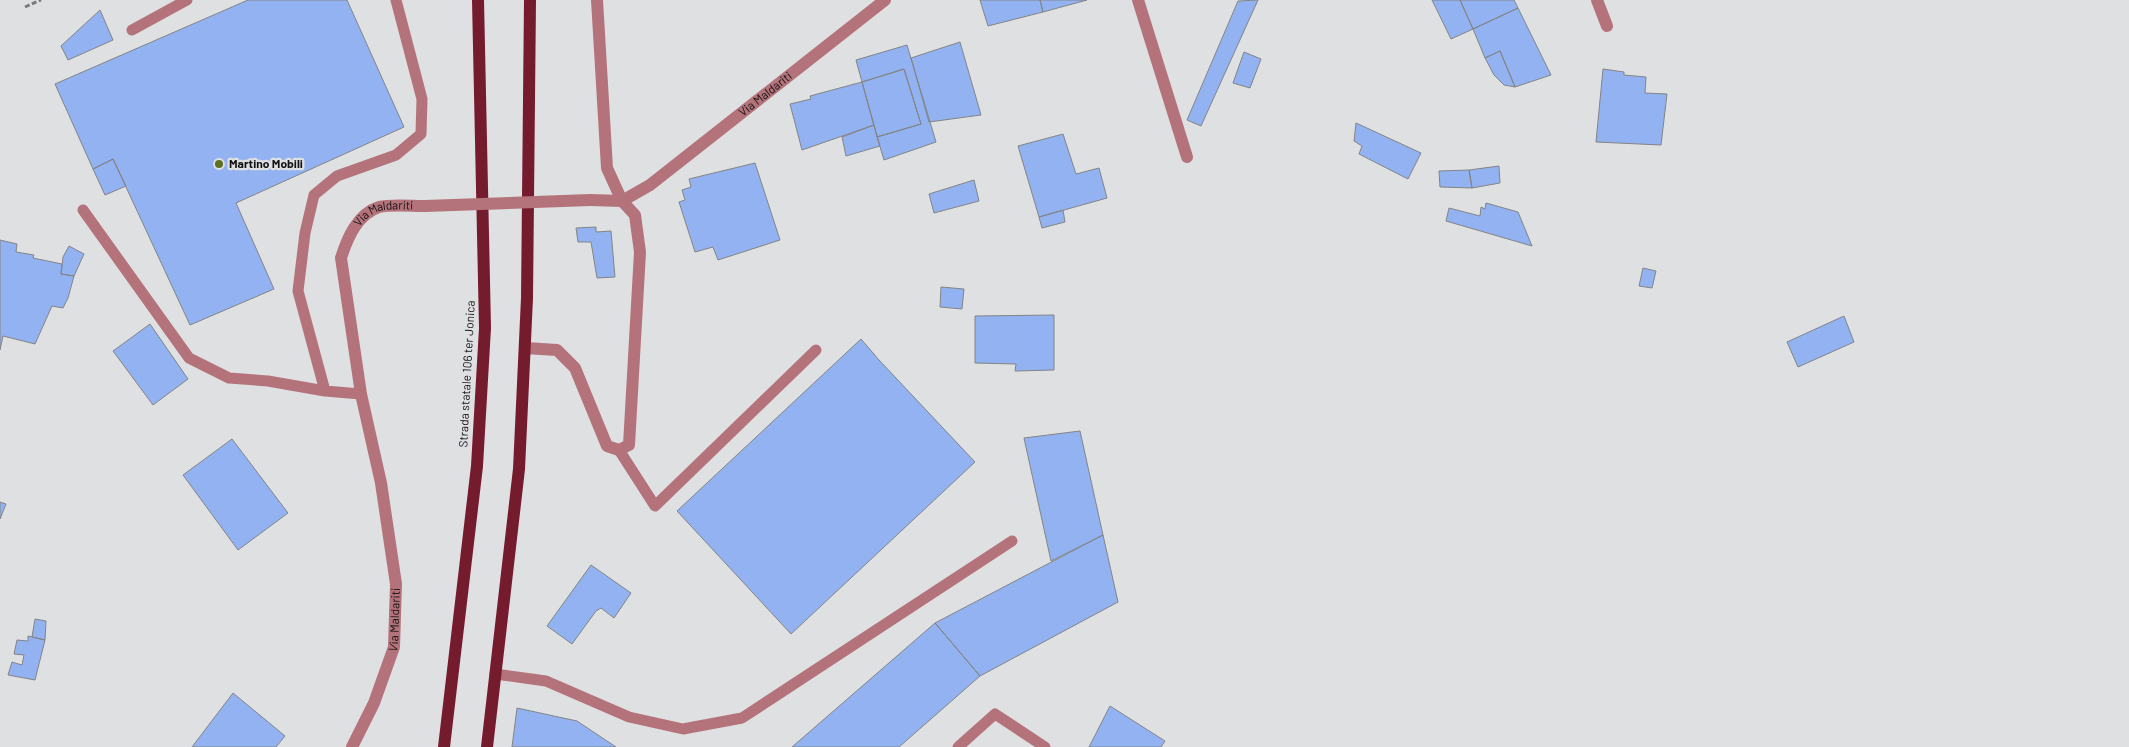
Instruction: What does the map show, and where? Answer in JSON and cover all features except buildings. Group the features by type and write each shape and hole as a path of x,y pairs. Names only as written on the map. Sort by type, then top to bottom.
{"main road":[{"name":"Strada statale 106 ter Jonica","path":"444,747 477,466 485,328 478,0"},
{"path":"487,747 519,469 525,348 530,0"}],"street":[{"path":"525,348 557,350 575,368 607,446 619,450 629,445 640,252 635,215 622,201 607,168 597,0"},
{"name":"Via Maldariti","path":"352,747 374,703 394,647 396,584 381,483 361,394 342,272 341,258 347,237 360,220 378,207 590,200 622,201 650,185 885,0"},
{"path":"1138,0 1187,157"},
{"path":"1597,0 1607,26"}],"lane":[{"path":"132,30 187,0"},
{"path":"325,391 298,292 305,233 314,195 337,176 396,155 421,134 422,99 396,0"},
{"path":"83,210 190,358 229,378 268,381 325,391 361,394"},
{"path":"619,450 655,506 816,350"},
{"path":"495,674 546,681 629,717 683,729 742,718 1012,541"},
{"path":"958,747 995,714 1045,747"}],"path":[{"path":"26,7 40,0"}],"place":[{"name":"Martino Mobili","path":"219,164"}]}
